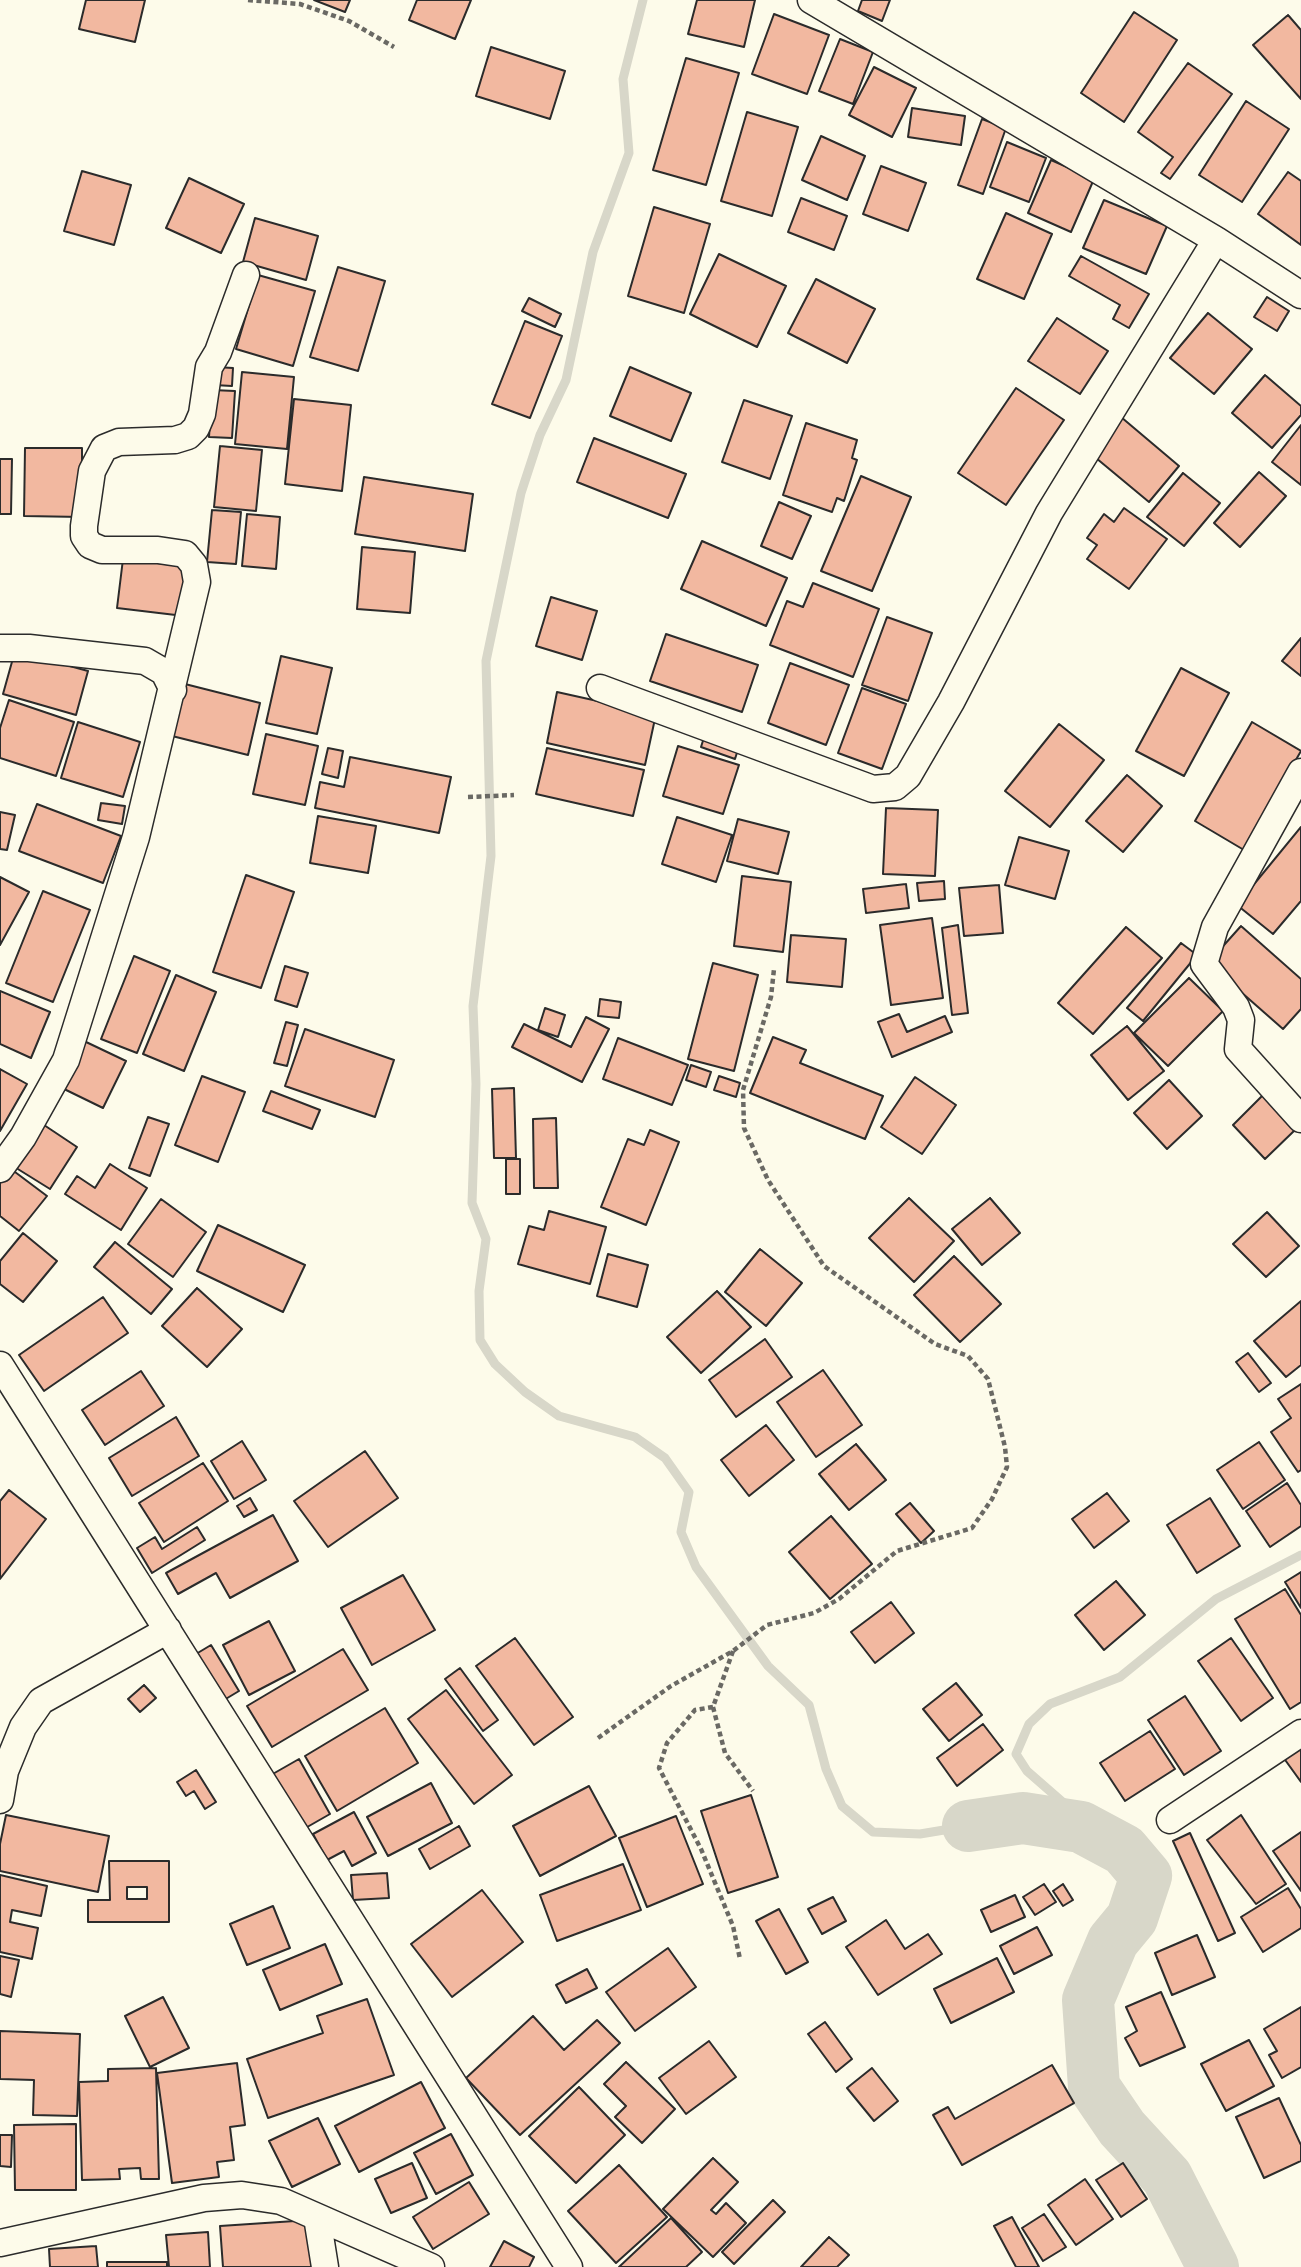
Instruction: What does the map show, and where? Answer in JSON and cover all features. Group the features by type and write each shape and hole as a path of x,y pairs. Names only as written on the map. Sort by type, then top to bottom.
{"street":[{"path":"811,0 1216,240 1301,295"},
{"path":"600,688 873,789 895,787 908,776 951,702 1049,513 1216,240"},
{"path":"0,1169 23,1137 66,1060 136,837 197,582 194,565 185,554 158,550 102,550 90,545 84,536 84,526 92,471 104,448 118,442 175,440 188,436 197,428 209,367 246,275"},
{"path":"0,648 29,648 145,661 164,672 173,690"},
{"path":"1301,772 1215,927 1204,964 1236,1007 1241,1020 1238,1049 1301,1119"},
{"path":"0,1366 569,2267"},
{"path":"0,1800 5,1771 23,1727 41,1701 168,1630"},
{"path":"1170,1820 1301,1733"},
{"path":"2,2243 204,2198 242,2195 281,2201 431,2267"},
{"path":"317,2217 325,2267"}],"path":[{"path":"248,0 300,4 349,21 394,47"},
{"path":"468,796 514,795"},
{"path":"598,1738 671,1686 733,1651 767,1625 814,1613 839,1599 897,1551 972,1528 992,1499 1007,1467 1005,1447 988,1378 968,1356 935,1344 824,1266 768,1180 744,1128 743,1090 771,997 774,969"},
{"path":"733,1651 713,1707 725,1753 753,1791"},
{"path":"713,1707 695,1710 667,1742 659,1768 701,1849 733,1926 740,1959"}],"building":[{"path":"86,0 145,0 135,42 79,29"},
{"path":"314,0 350,0 345,12"},
{"path":"417,0 471,0 455,39 409,20"},
{"path":"697,0 755,0 744,47 688,34"},
{"path":"862,0 890,0 882,21 858,11"},
{"path":"1134,12 1177,40 1124,122 1081,93"},
{"path":"774,14 829,35 807,94 752,74"},
{"path":"1288,15 1301,30 1301,99 1253,45"},
{"path":"840,39 873,52 853,104 819,91"},
{"path":"491,47 565,71 550,119 476,96"},
{"path":"686,58 739,73 706,185 653,170"},
{"path":"1188,63 1232,94 1170,179 1161,173 1173,157 1138,132"},
{"path":"874,67 916,88 892,137 849,115"},
{"path":"1246,101 1289,129 1242,202 1199,175"},
{"path":"912,108 965,116 961,145 908,137"},
{"path":"747,112 798,127 772,216 721,201"},
{"path":"982,119 1006,128 983,194 958,185"},
{"path":"821,136 865,156 847,200 802,180"},
{"path":"1007,142 1046,158 1029,202 990,187"},
{"path":"1051,160 1094,179 1071,232 1028,213"},
{"path":"881,166 926,183 908,231 863,214"},
{"path":"82,171 131,185 114,245 64,231"},
{"path":"1288,172 1301,181 1301,245 1258,214"},
{"path":"189,178 244,204 221,253 166,228"},
{"path":"801,198 847,216 834,250 788,232"},
{"path":"1104,200 1167,226 1146,274 1083,248"},
{"path":"654,207 710,224 684,313 628,296"},
{"path":"1006,213 1052,234 1024,299 977,279"},
{"path":"255,218 318,236 306,280 243,262"},
{"path":"719,254 786,286 757,347 690,314"},
{"path":"1081,256 1149,294 1129,328 1113,319 1120,305 1069,276"},
{"path":"338,267 385,281 358,371 310,357"},
{"path":"258,275 315,291 293,366 236,349"},
{"path":"816,279 875,309 847,363 788,333"},
{"path":"1267,297 1289,311 1277,331 1254,317"},
{"path":"529,298 561,314 555,327 522,311"},
{"path":"1208,313 1252,349 1214,394 1170,358"},
{"path":"1057,318 1108,351 1080,394 1028,361"},
{"path":"525,321 562,336 530,418 492,404"},
{"path":"216,367 233,368 232,386 214,385"},
{"path":"630,367 691,393 671,441 610,416"},
{"path":"242,372 294,377 287,449 235,444"},
{"path":"1265,375 1301,406 1301,415 1272,448 1232,413"},
{"path":"1016,388 1064,420 1006,505 958,473"},
{"path":"212,390 235,391 232,438 209,437"},
{"path":"294,399 351,405 342,491 285,484"},
{"path":"744,400 792,416 770,479 722,462"},
{"path":"1121,417 1179,466 1149,502 1090,453"},
{"path":"806,423 857,440 852,458 857,460 844,501 837,498 832,512 783,495"},
{"path":"1301,425 1301,485 1272,462"},
{"path":"594,438 686,474 668,518 577,482"},
{"path":"220,446 262,450 256,511 214,507"},
{"path":"25,448 82,448 82,517 24,516"},
{"path":"0,459 12,459 11,514 0,514"},
{"path":"1259,472 1286,496 1240,547 1214,523"},
{"path":"1183,473 1220,503 1184,546 1147,517"},
{"path":"861,476 911,497 872,591 821,571"},
{"path":"364,477 473,494 465,551 355,534"},
{"path":"779,502 811,516 792,559 761,546"},
{"path":"1124,508 1167,539 1129,589 1087,559 1097,545 1087,538 1104,514 1114,522"},
{"path":"212,510 241,512 236,564 207,562"},
{"path":"247,514 280,517 276,569 242,566"},
{"path":"702,541 787,578 766,626 681,589"},
{"path":"362,547 415,552 410,613 357,609"},
{"path":"123,559 190,567 184,616 117,608"},
{"path":"813,583 879,609 853,677 770,645 787,601 803,607"},
{"path":"551,597 597,611 582,660 536,646"},
{"path":"887,617 932,633 908,701 862,685"},
{"path":"666,634 758,665 742,712 650,681"},
{"path":"1301,638 1301,676 1282,661"},
{"path":"15,651 88,671 76,715 3,694"},
{"path":"281,656 332,668 317,734 266,723"},
{"path":"790,663 849,685 826,745 768,723"},
{"path":"1181,668 1229,693 1184,776 1136,751"},
{"path":"181,683 260,703 248,755 168,735"},
{"path":"862,688 906,704 882,769 838,753"},
{"path":"557,692 656,714 645,765 547,743"},
{"path":"9,700 74,722 56,776 0,758 0,728"},
{"path":"78,722 140,742 123,797 61,778"},
{"path":"1252,722 1301,751 1244,850 1195,821"},
{"path":"1059,724 1104,760 1050,827 1005,791"},
{"path":"706,731 740,743 735,759 701,747"},
{"path":"266,734 318,746 305,805 253,794"},
{"path":"678,746 739,765 723,814 663,796"},
{"path":"328,748 343,751 338,778 322,774"},
{"path":"547,748 644,770 633,816 536,794"},
{"path":"350,757 451,777 439,833 315,808 320,782 344,787"},
{"path":"1127,775 1162,806 1123,852 1086,821"},
{"path":"101,803 125,806 122,824 98,820"},
{"path":"37,804 121,836 103,883 19,851"},
{"path":"886,808 938,810 935,876 883,874"},
{"path":"0,812 15,815 7,850 0,849"},
{"path":"318,816 376,826 368,873 310,863"},
{"path":"677,817 732,835 716,882 662,864"},
{"path":"738,819 789,832 778,874 727,861"},
{"path":"1301,827 1301,901 1273,934 1237,905"},
{"path":"1019,837 1069,851 1055,899 1005,885"},
{"path":"246,875 294,892 261,988 213,972"},
{"path":"742,876 791,882 783,952 734,946"},
{"path":"0,877 29,892 0,945"},
{"path":"944,881 945,899 919,901 917,883"},
{"path":"906,884 909,908 866,913 863,889"},
{"path":"999,885 1003,933 964,936 959,888"},
{"path":"43,891 90,910 53,1002 6,983"},
{"path":"932,918 943,998 891,1005 880,925"},
{"path":"958,925 968,1013 952,1015 942,928"},
{"path":"1241,926 1301,979 1301,1009 1283,1029 1208,963"},
{"path":"1126,927 1162,958 1093,1034 1058,1003"},
{"path":"791,935 846,939 842,987 787,982"},
{"path":"1181,943 1197,955 1143,1021 1127,1008"},
{"path":"134,956 170,971 137,1053 101,1039"},
{"path":"713,963 758,975 734,1071 688,1059"},
{"path":"285,966 308,973 297,1007 275,1000"},
{"path":"176,975 216,992 184,1071 143,1054"},
{"path":"1189,978 1223,1011 1168,1066 1134,1033"},
{"path":"0,991 50,1012 31,1058 0,1044"},
{"path":"600,999 621,1002 619,1018 598,1016"},
{"path":"545,1008 565,1015 558,1037 538,1030"},
{"path":"899,1014 907,1032 945,1016 952,1032 892,1057 878,1022"},
{"path":"586,1017 609,1029 582,1082 512,1047 524,1024 571,1047"},
{"path":"286,1022 298,1025 287,1066 274,1063"},
{"path":"1127,1026 1164,1071 1128,1100 1091,1055"},
{"path":"305,1029 394,1060 375,1117 285,1086"},
{"path":"773,1037 806,1050 800,1063 883,1096 865,1139 750,1093"},
{"path":"618,1038 688,1065 672,1105 603,1079"},
{"path":"84,1041 126,1061 103,1108 62,1088"},
{"path":"691,1065 711,1072 706,1087 686,1080"},
{"path":"0,1069 27,1084 0,1131"},
{"path":"202,1076 245,1092 218,1162 175,1145"},
{"path":"719,1076 740,1083 736,1097 714,1090"},
{"path":"915,1077 956,1105 922,1154 881,1127"},
{"path":"1169,1080 1202,1116 1167,1149 1134,1113"},
{"path":"514,1088 516,1158 494,1158 492,1089"},
{"path":"271,1091 320,1110 312,1129 263,1111"},
{"path":"1263,1095 1296,1129 1265,1159 1233,1125"},
{"path":"148,1117 169,1124 150,1176 129,1168"},
{"path":"556,1118 558,1188 534,1188 533,1119"},
{"path":"41,1123 77,1147 50,1189 13,1166"},
{"path":"650,1130 679,1142 646,1225 601,1207 628,1139 644,1145"},
{"path":"506,1159 520,1159 520,1194 506,1194"},
{"path":"110,1164 147,1188 121,1230 65,1194 77,1176 95,1188"},
{"path":"11,1169 47,1196 19,1231 0,1216 0,1183"},
{"path":"909,1198 954,1241 914,1282 869,1238"},
{"path":"990,1198 1020,1233 982,1265 952,1229"},
{"path":"161,1199 206,1232 173,1277 128,1244"},
{"path":"549,1211 606,1227 590,1284 518,1264 529,1226 544,1230"},
{"path":"1267,1212 1299,1246 1266,1277 1233,1244"},
{"path":"218,1225 305,1265 283,1312 197,1271"},
{"path":"23,1233 57,1261 23,1302 0,1284 0,1261"},
{"path":"115,1242 172,1289 151,1314 94,1267"},
{"path":"760,1249 802,1283 766,1326 725,1292"},
{"path":"608,1254 648,1265 637,1307 597,1296"},
{"path":"954,1256 1001,1304 960,1342 914,1295"},
{"path":"197,1288 242,1329 207,1367 162,1326"},
{"path":"717,1291 751,1327 701,1373 667,1337"},
{"path":"103,1297 128,1333 44,1391 19,1355"},
{"path":"1301,1301 1301,1365 1286,1377 1254,1341"},
{"path":"765,1339 792,1377 736,1417 709,1380"},
{"path":"1248,1353 1271,1383 1259,1392 1236,1362"},
{"path":"823,1370 862,1425 816,1457 777,1402"},
{"path":"141,1371 164,1406 105,1445 82,1410"},
{"path":"1301,1384 1301,1470 1298,1472 1271,1432 1291,1418 1278,1399"},
{"path":"176,1417 199,1456 132,1496 109,1458"},
{"path":"766,1425 794,1460 749,1496 721,1460"},
{"path":"242,1441 266,1480 234,1499 211,1461"},
{"path":"1259,1442 1285,1480 1243,1509 1217,1470"},
{"path":"856,1444 886,1480 849,1510 819,1474"},
{"path":"365,1451 398,1498 328,1547 294,1501"},
{"path":"203,1463 228,1501 164,1542 139,1503"},
{"path":"1287,1483 1301,1505 1301,1526 1270,1547 1246,1511"},
{"path":"9,1490 46,1519 0,1579 0,1501"},
{"path":"1107,1493 1129,1521 1094,1548 1072,1519"},
{"path":"250,1498 257,1510 244,1517 237,1506"},
{"path":"1210,1498 1240,1546 1197,1573 1167,1525"},
{"path":"910,1503 934,1531 921,1543 896,1514"},
{"path":"273,1515 298,1561 230,1598 216,1573 178,1594 166,1573"},
{"path":"831,1516 872,1564 830,1599 789,1552"},
{"path":"197,1527 205,1540 152,1573 137,1548 155,1537 162,1549"},
{"path":"1301,1572 1301,1608 1285,1582"},
{"path":"403,1575 435,1630 372,1665 341,1608"},
{"path":"1116,1581 1145,1615 1104,1650 1075,1615"},
{"path":"1285,1589 1301,1615 1301,1702 1290,1709 1235,1619"},
{"path":"891,1602 914,1633 875,1663 851,1632"},
{"path":"269,1621 295,1671 249,1695 223,1645"},
{"path":"515,1638 573,1717 534,1745 476,1666"},
{"path":"1231,1638 1273,1698 1241,1721 1198,1661"},
{"path":"211,1645 239,1691 224,1700 196,1654"},
{"path":"343,1649 368,1690 272,1747 247,1706"},
{"path":"460,1668 498,1720 483,1731 445,1679"},
{"path":"956,1683 982,1715 949,1741 923,1709"},
{"path":"144,1685 156,1698 140,1712 128,1699"},
{"path":"446,1690 512,1775 474,1804 408,1719"},
{"path":"1185,1696 1221,1751 1184,1775 1148,1720"},
{"path":"385,1708 418,1763 337,1811 305,1756"},
{"path":"983,1724 1003,1750 957,1786 937,1758"},
{"path":"1150,1731 1175,1769 1125,1801 1100,1763"},
{"path":"1301,1745 1301,1782 1283,1757"},
{"path":"299,1759 330,1814 302,1830 271,1775"},
{"path":"196,1770 216,1802 205,1809 194,1791 186,1796 177,1782"},
{"path":"431,1783 452,1823 388,1856 367,1817"},
{"path":"589,1786 616,1836 540,1876 513,1826"},
{"path":"751,1795 778,1877 728,1893 701,1811"},
{"path":"354,1812 376,1853 352,1866 344,1851 327,1860 313,1834"},
{"path":"6,1815 109,1836 98,1892 0,1871 0,1844"},
{"path":"1241,1815 1286,1884 1256,1904 1207,1840"},
{"path":"676,1816 703,1884 647,1907 619,1838"},
{"path":"459,1826 470,1846 430,1869 419,1849"},
{"path":"1301,1832 1301,1891 1273,1851"},
{"path":"1190,1833 1235,1933 1218,1941 1173,1841"},
{"path":"109,1861 169,1861 169,1922 88,1922 88,1900 110,1900","holes":["127,1887 147,1887 147,1899 127,1899"]},
{"path":"623,1864 641,1910 557,1941 540,1895"},
{"path":"387,1873 389,1898 353,1900 351,1875"},
{"path":"0,1875 47,1886 41,1916 12,1910 10,1922 38,1928 32,1959 0,1952"},
{"path":"1044,1884 1056,1902 1035,1915 1023,1897"},
{"path":"1063,1884 1073,1900 1063,1906 1053,1891"},
{"path":"1288,1888 1301,1909 1301,1928 1263,1952 1241,1917"},
{"path":"482,1890 523,1942 452,1997 411,1944"},
{"path":"1015,1895 1025,1917 991,1932 981,1910"},
{"path":"833,1897 846,1921 822,1934 808,1909"},
{"path":"273,1906 290,1948 247,1965 230,1924"},
{"path":"779,1909 808,1962 786,1974 756,1921"},
{"path":"886,1920 905,1949 928,1934 942,1954 878,1995 846,1947"},
{"path":"1037,1927 1052,1955 1014,1974 1000,1946"},
{"path":"1197,1935 1215,1977 1172,1995 1155,1953"},
{"path":"325,1944 342,1984 280,2010 263,1970"},
{"path":"668,1948 696,1987 635,2031 606,1992"},
{"path":"0,1956 19,1960 11,1997 0,1994"},
{"path":"997,1958 1014,1992 951,2023 934,1989"},
{"path":"587,1969 597,1988 566,2003 556,1985"},
{"path":"1161,1992 1185,2047 1140,2066 1125,2038 1137,2031 1126,2007"},
{"path":"163,1997 189,2048 150,2067 125,2016"},
{"path":"367,1999 394,2075 268,2118 247,2059 323,2033 317,2016"},
{"path":"1301,2007 1301,2067 1282,2078 1269,2055 1277,2051 1264,2029"},
{"path":"533,2016 564,2050 597,2020 620,2043 520,2135 466,2078"},
{"path":"825,2022 852,2059 836,2072 808,2034"},
{"path":"0,2031 80,2034 77,2116 33,2115 34,2080 0,2079"},
{"path":"1249,2040 1274,2086 1226,2111 1201,2064"},
{"path":"709,2041 736,2077 686,2114 659,2078"},
{"path":"626,2062 675,2109 642,2143 615,2117 626,2106 604,2084"},
{"path":"237,2063 245,2125 230,2127 234,2160 217,2162 219,2177 172,2183 157,2073"},
{"path":"1052,2065 1074,2103 962,2165 933,2115 948,2107 955,2119"},
{"path":"156,2068 159,2179 141,2179 140,2168 119,2169 120,2179 82,2180 79,2082 108,2081 108,2069"},
{"path":"872,2068 898,2101 874,2121 847,2088"},
{"path":"421,2082 445,2128 359,2172 335,2126"},
{"path":"579,2087 625,2135 576,2183 529,2136"},
{"path":"1279,2098 1301,2145 1301,2161 1264,2178 1236,2117"},
{"path":"318,2118 340,2164 292,2187 269,2141"},
{"path":"76,2124 76,2190 15,2190 14,2125"},
{"path":"451,2134 473,2175 436,2194 414,2153"},
{"path":"0,2135 12,2135 11,2167 0,2166"},
{"path":"713,2158 738,2182 711,2210 716,2214 726,2203 746,2223 713,2257 663,2209"},
{"path":"412,2163 427,2198 391,2213 375,2179"},
{"path":"1123,2163 1147,2199 1121,2217 1096,2180"},
{"path":"619,2165 667,2217 616,2263 568,2211"},
{"path":"1085,2179 1113,2219 1076,2245 1048,2205"},
{"path":"469,2182 489,2214 433,2249 413,2217"},
{"path":"773,2200 785,2212 734,2264 722,2252"},
{"path":"1044,2214 1066,2247 1043,2261 1022,2228"},
{"path":"1012,2217 1039,2267 1016,2267 994,2226"},
{"path":"671,2218 702,2252 686,2267 619,2267"},
{"path":"310,2220 314,2267 223,2267 220,2226"},
{"path":"208,2232 210,2267 169,2267 166,2235"},
{"path":"829,2237 849,2255 837,2267 801,2267"},
{"path":"504,2241 534,2257 529,2267 490,2267"},
{"path":"96,2246 98,2267 50,2267 49,2249"},
{"path":"107,2262 167,2262 167,2267 107,2267"}],"waterway":[{"path":"643,0 623,79 629,153 593,252 566,380 540,435 521,493 486,661 491,856 473,1006 476,1084 472,1203 486,1239 479,1291 480,1340 495,1364 525,1392 559,1416 635,1437 665,1458 689,1492 681,1532 696,1567 768,1666 809,1705 826,1769 842,1806 873,1832 920,1834 968,1826"},
{"path":"1106,1840 1027,1771 1016,1754 1029,1724 1050,1704 1120,1677 1216,1599 1301,1555"},
{"path":"968,1826 1023,1818 1081,1827 1124,1850 1146,1876 1132,1918 1113,1941 1088,2000 1094,2087 1122,2128 1167,2177 1213,2267"}]}
